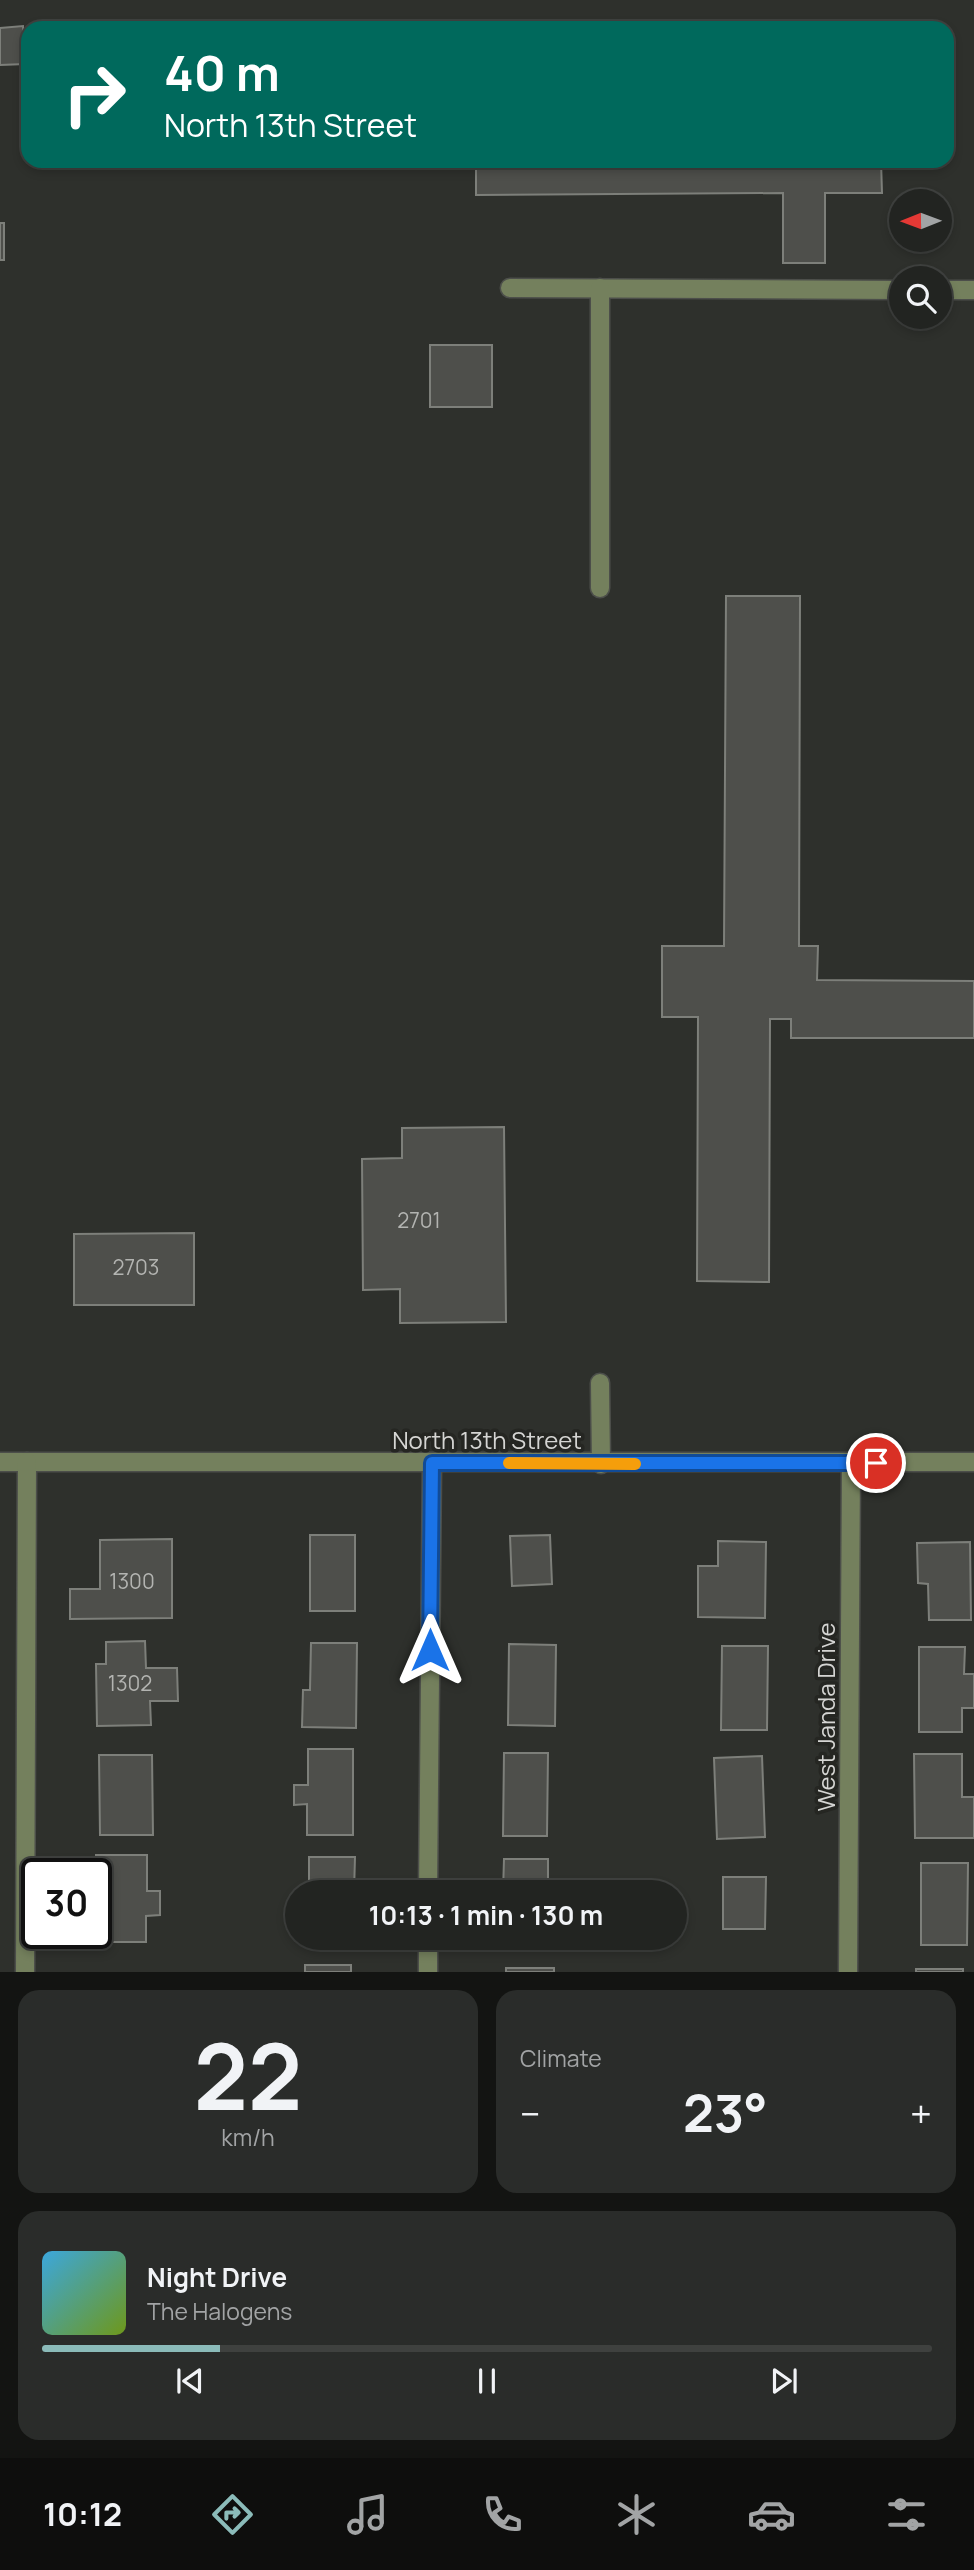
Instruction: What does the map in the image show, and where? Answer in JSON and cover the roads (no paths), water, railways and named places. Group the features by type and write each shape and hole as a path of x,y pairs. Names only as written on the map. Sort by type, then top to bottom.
{"street":[{"path":"510,288 889,290"},
{"path":"600,288 600,588"},
{"path":"952,290 974,290"},
{"path":"600,1383 601,1464"},
{"name":"North 13th Street","path":"0,1462 974,1462"},
{"path":"25,1972 27,1462"},
{"path":"428,1880 432,1463"},
{"name":"West Janda Drive","path":"848,1972 851,1463"},
{"path":"428,1950 428,1972"}]}
